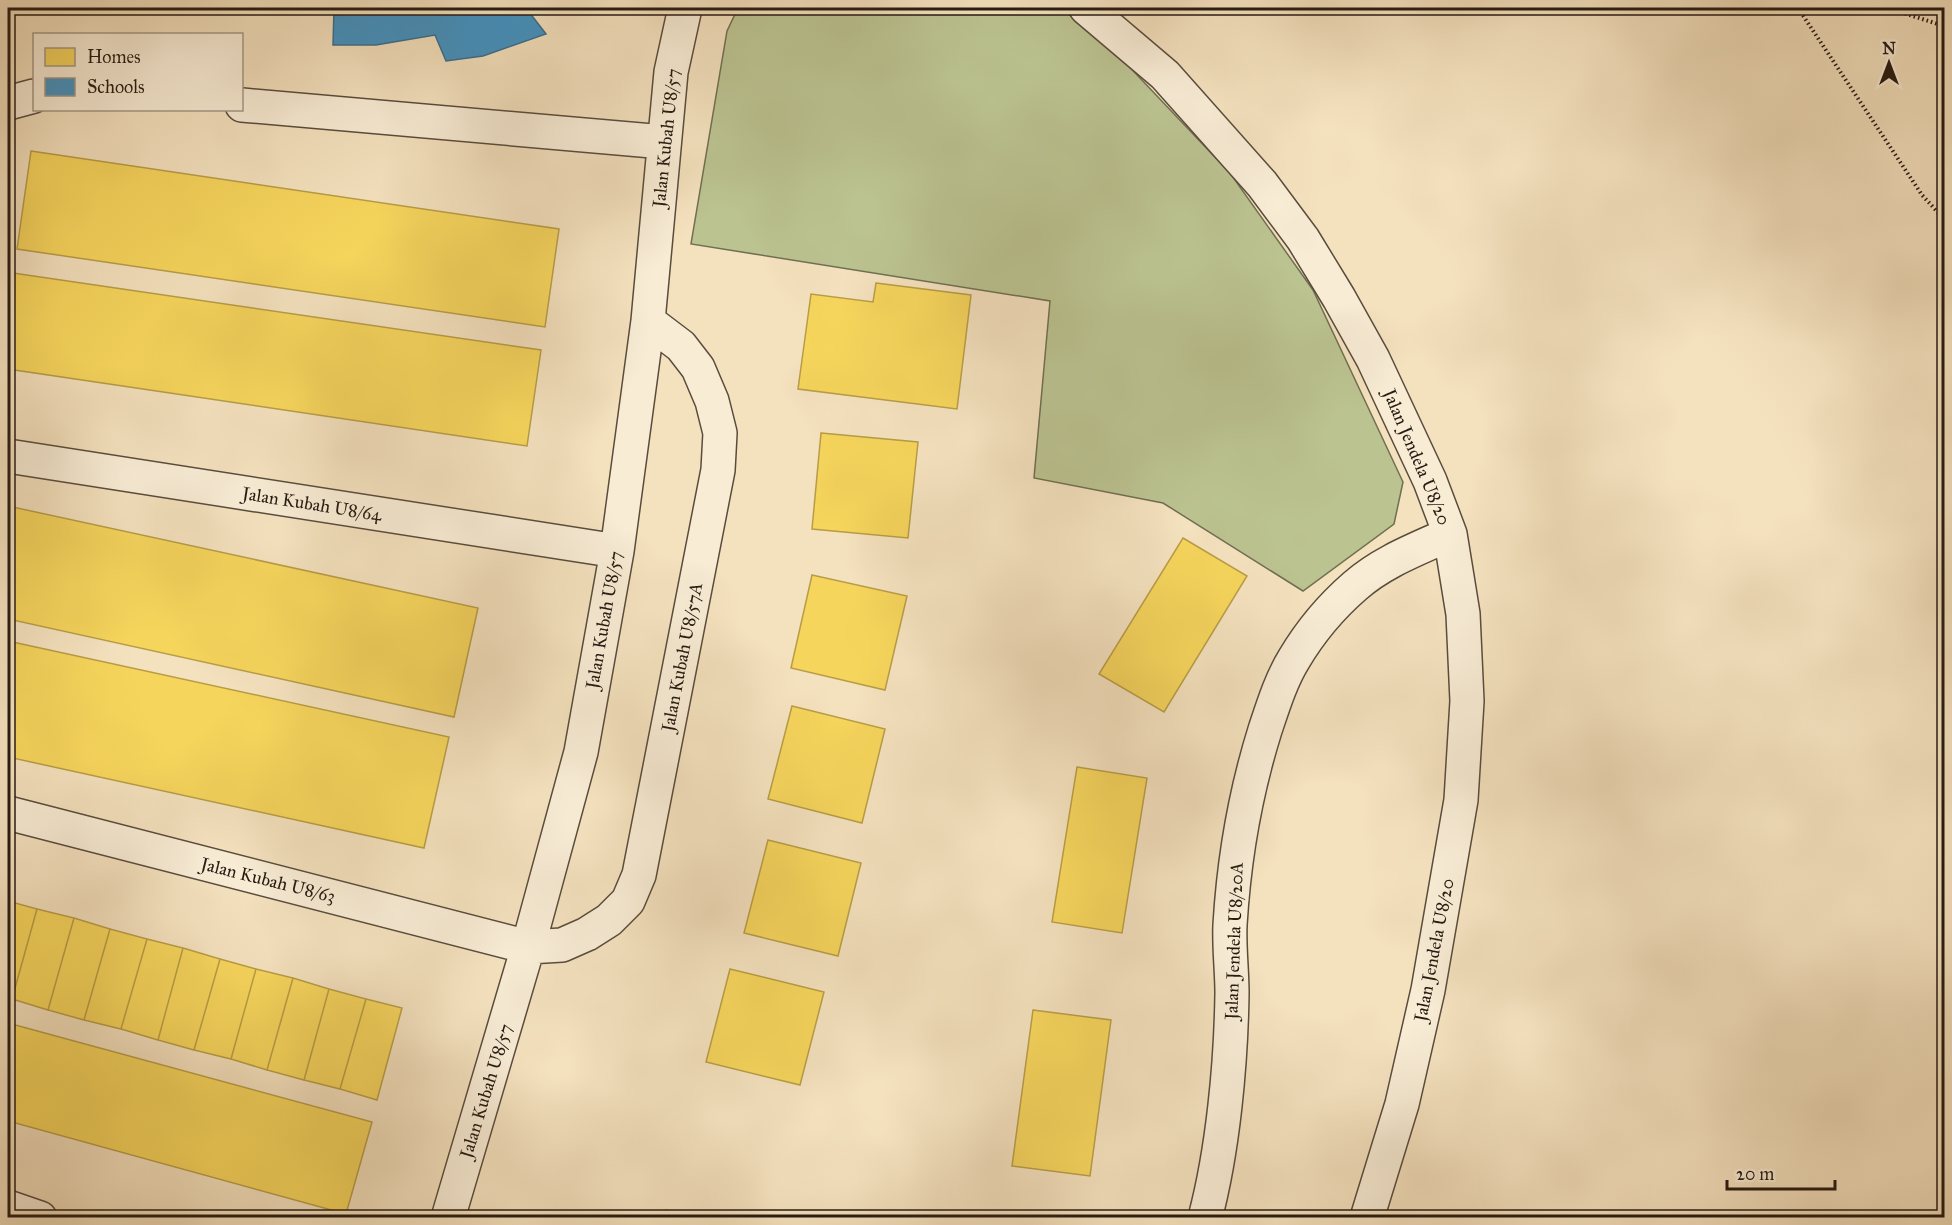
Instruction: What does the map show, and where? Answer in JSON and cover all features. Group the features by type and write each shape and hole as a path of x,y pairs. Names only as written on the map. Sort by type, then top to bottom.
{"street":[{"name":"Jalan Kubah U8/57","path":"448,1218 528,947 581,752 617,551 648,321 671,72 685,8"},
{"name":"Jalan Jendela U8/20","path":"1086,8 1165,75 1262,184 1303,239 1373,359 1431,481 1450,534 1463,614 1466,690 1461,800 1446,894 1420,1024 1402,1104 1367,1218"},
{"path":"8,103 33,96"},
{"path":"243,105 664,142"},
{"name":"Jalan Kubah U8/57A","path":"528,947 562,945 587,934 609,920 628,900 639,875 718,470 720,433 712,401 698,368 681,346 648,321"},
{"name":"Jalan Kubah U8/64","path":"8,456 617,551"},
{"name":"Jalan Jendela U8/20A","path":"1204,1218 1221,1137 1232,993 1230,927 1238,841 1256,760 1272,709 1294,659 1323,618 1356,585 1396,558 1450,534"},
{"name":"Jalan Kubah U8/63","path":"8,813 528,947"},
{"path":"8,1207 40,1218"}],"path":[{"path":"1798,8 1922,195 1944,219"},
{"path":"1888,8 1944,26"}],"green space":[{"path":"738,8 1061,8 1121,58 1230,173 1313,290 1403,482 1394,524 1303,591 1163,503 1034,478 1050,301 691,244 727,31"}],"building: Homes":[{"path":"31,151 559,229 545,327 17,249"},
{"path":"13,273 541,350 527,446 8,369 8,313"},
{"path":"876,283 971,295 957,409 798,389 811,294 873,302"},
{"path":"821,433 918,442 908,538 812,529"},
{"path":"8,506 478,608 454,717 8,619"},
{"path":"1183,538 1247,576 1164,712 1099,674"},
{"path":"812,575 907,596 885,690 791,668"},
{"path":"8,641 449,737 424,848 8,757"},
{"path":"792,706 885,729 862,823 768,799"},
{"path":"1077,767 1147,778 1122,933 1052,922"},
{"path":"768,840 861,863 838,956 744,933"},
{"path":"8,901 37,909 12,999 8,998"},
{"path":"37,909 74,918 48,1010 12,999"},
{"path":"74,918 110,929 84,1020 48,1010"},
{"path":"110,929 147,939 121,1029 84,1020"},
{"path":"147,939 183,948 158,1040 121,1029"},
{"path":"183,948 220,959 194,1050 158,1040"},
{"path":"220,959 256,969 231,1059 194,1050"},
{"path":"256,969 293,978 267,1070 231,1059"},
{"path":"730,969 824,992 800,1085 706,1062"},
{"path":"293,978 329,989 304,1080 267,1070"},
{"path":"329,989 366,999 340,1089 304,1080"},
{"path":"366,999 402,1008 377,1100 340,1089"},
{"path":"1033,1010 1111,1020 1090,1176 1012,1166"},
{"path":"8,1023 372,1122 346,1214 8,1121"},
{"path":"666,1210 694,1218 664,1218"}],"building: Schools":[{"path":"334,8 526,8 546,34 483,56 446,61 435,35 376,45 333,45"}]}
